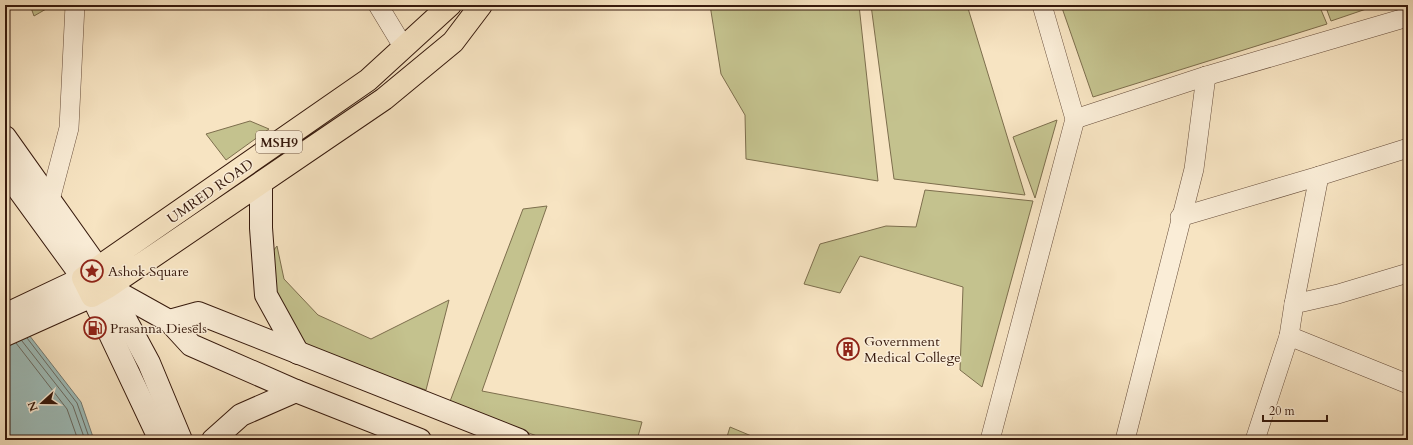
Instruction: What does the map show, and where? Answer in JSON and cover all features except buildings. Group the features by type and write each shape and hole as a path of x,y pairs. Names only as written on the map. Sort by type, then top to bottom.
{"main road":[{"name":"UMRED ROAD","path":"95,283 368,80 450,5"},
{"path":"5,335 42,308 95,283 261,184 384,99 453,42 481,5"},
{"path":"5,137 50,200 95,283 160,440"},
{"path":"5,171 95,283 149,363 181,440"},
{"path":"261,184 261,228 266,295 298,353"},
{"path":"95,283 169,321 191,345 296,391 420,440"},
{"path":"5,315 42,308"},
{"path":"169,321 198,313 519,440"},
{"path":"213,440 241,415 296,391"}],"street":[{"path":"50,200 69,128 75,5"},
{"path":"378,5 404,48"},
{"path":"990,440 1075,119 1042,5"},
{"path":"1075,119 1206,76 1408,17"},
{"path":"1125,440 1180,217 1194,169 1206,76"},
{"path":"1180,217 1320,176 1408,148"},
{"path":"1255,440 1289,336 1320,176"},
{"path":"1294,304 1338,294 1408,273"},
{"path":"1289,336 1408,384"}],"shaded area":[{"path":"30,5 53,5 34,16"},
{"path":"710,5 859,5 878,181 746,159 745,115 721,74"},
{"path":"871,5 967,5 1025,195 894,179"},
{"path":"1061,5 1319,5 1327,24 1093,97"},
{"path":"1325,5 1378,5 1331,21"},
{"path":"1057,120 1035,198 1013,137"},
{"path":"250,121 269,129 226,160 206,134"},
{"path":"925,190 1033,201 982,387 960,370 963,287 860,256 840,293 804,284 820,244 886,226 916,227"},
{"path":"547,206 482,391 642,422 637,440 548,440 449,404 523,209"},
{"path":"277,246 284,279 318,315 371,339 449,300 426,390 304,348 272,290 269,256"},
{"path":"730,427 761,440 726,440"}],"water":[{"path":"5,304 81,402 94,440 5,440"}],"place":[{"name":"Ashok Square","path":"92,271"},
{"name":"Prasanna Diesels","path":"95,328"},
{"name":"Government Medical College","path":"848,349"}]}
